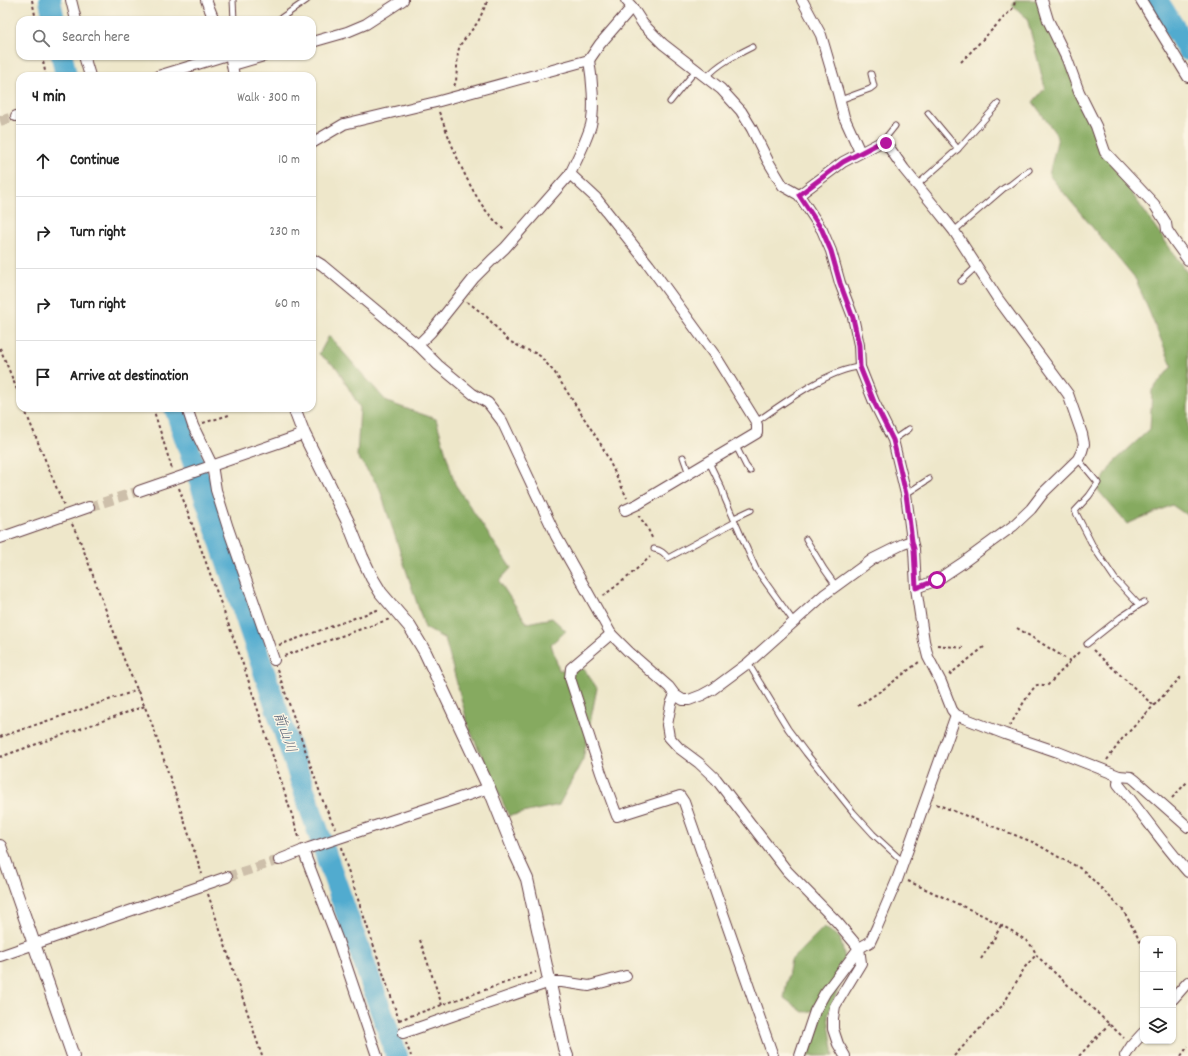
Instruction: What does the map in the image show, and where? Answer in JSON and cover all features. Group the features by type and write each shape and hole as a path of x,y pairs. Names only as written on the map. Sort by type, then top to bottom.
{"street":[{"path":"71,0 75,16"},
{"path":"206,0 212,16"},
{"path":"316,41 347,32 366,24 392,5 403,0"},
{"path":"802,0 821,34 844,117 860,152"},
{"path":"1042,0 1048,20 1067,59 1079,92 1096,126 1105,152 1154,204 1166,222 1168,230 1175,242 1188,260"},
{"path":"1140,0 1188,77"},
{"path":"316,141 344,124 436,102 589,60 629,4 643,24 663,44 707,77 741,111 783,186 799,195 822,230 831,251 840,283 853,318 859,345 860,367 874,402 893,440 906,494 914,549 916,588 925,645 928,657 941,682 952,710 956,715 1005,734 1058,752 1119,776 1131,777 1188,827"},
{"path":"85,60 89,72"},
{"path":"171,72 211,60"},
{"path":"232,60 234,72"},
{"path":"418,345 431,332 474,278 505,248 570,174 591,124 591,71 589,60"},
{"path":"799,195 843,162 883,141 886,143 904,169 954,231 998,299 1068,394 1083,439 1084,444 1078,459 1044,492 1031,509 1013,526 937,580 916,588"},
{"path":"570,174 596,198 650,265 716,357 757,425 757,433 689,474 628,508"},
{"path":"316,261 418,345 438,366 473,394 488,403 502,421 556,536 612,634 629,652 669,687 675,695 683,700 689,700 713,689 748,663 836,586 873,559 912,541"},
{"path":"188,412 274,660"},
{"path":"296,412 304,434 348,522 362,557 381,593 410,627 425,652 489,788 515,854 527,879 567,1056"},
{"path":"139,490 304,434"},
{"path":"0,538 89,507"},
{"path":"612,634 571,668 570,678 601,773 617,816 680,796 686,809 773,1056"},
{"path":"675,695 671,704 668,736 679,748 699,763 716,779 787,871 837,922 859,948 861,963 835,1006 833,1018 833,1029 838,1044 845,1056"},
{"path":"800,1056 815,1011 825,993 859,948 870,942 897,880 956,715"},
{"path":"1119,776 1118,784 1140,810 1171,853 1188,872"},
{"path":"279,860 306,849 489,788"},
{"path":"0,846 73,1056"},
{"path":"306,849 378,1056"},
{"path":"0,956 227,877"},
{"path":"403,1033 550,982 562,982 589,986 626,976"},
{"path":"1176,996 1188,982"},
{"path":"1125,1056 1140,1036"}],"lane":[{"path":"233,0 234,16"},
{"path":"284,16 307,0"},
{"path":"707,77 712,71 739,53 752,47"},
{"path":"670,102 696,70"},
{"path":"840,100 870,89 874,86 871,74"},
{"path":"917,185 958,149 998,104"},
{"path":"928,113 958,149"},
{"path":"883,141 895,126"},
{"path":"954,231 1004,188 1030,170"},
{"path":"961,281 976,267"},
{"path":"756,422 830,375 855,367 860,367"},
{"path":"893,440 909,429"},
{"path":"736,446 750,471"},
{"path":"683,457 689,474"},
{"path":"1078,459 1098,482 1089,496 1075,511 1094,548 1115,579 1141,603 1087,644"},
{"path":"709,462 756,569 794,622"},
{"path":"906,494 929,479"},
{"path":"654,549 663,552 668,558 751,510"},
{"path":"806,539 836,586"},
{"path":"748,663 788,729 820,772 873,834 900,859 904,860"}],"path":[{"path":"32,0 35,16"},
{"path":"449,90 456,82 458,52 460,45 478,22 488,0"},
{"path":"961,62 1014,7 1015,0"},
{"path":"43,60 45,72"},
{"path":"436,102 458,161 473,190 485,209 513,239"},
{"path":"459,298 473,306 487,317 509,341 540,356 555,373 602,446 628,508 647,527 654,542 654,554 630,576 593,602"},
{"path":"0,348 16,387"},
{"path":"26,412 80,543 125,662 145,706 262,1056"},
{"path":"154,412 306,849"},
{"path":"193,426 229,415"},
{"path":"270,648 391,605"},
{"path":"400,616 274,660 345,861 411,1056"},
{"path":"1017,628 1070,661"},
{"path":"1005,734 1029,695 1038,685 1041,684 1047,686 1087,644 1154,706"},
{"path":"925,645 963,648"},
{"path":"941,682 984,646"},
{"path":"858,706 928,657"},
{"path":"1100,769 1122,740 1181,677"},
{"path":"0,737 138,690"},
{"path":"0,757 145,706"},
{"path":"1164,806 1188,781"},
{"path":"925,800 1035,843 1078,867 1085,872 1123,910 1140,941"},
{"path":"897,880 913,882 1012,930 1028,942 1037,956 1132,1045"},
{"path":"981,959 1002,925"},
{"path":"420,940 442,1005"},
{"path":"954,1056 1002,1006 1026,967 1036,955"},
{"path":"399,1020 547,969"},
{"path":"1079,1056 1109,1024"},
{"path":"1181,1056 1188,1046"}],"green space":[{"path":"1015,0 1039,0 1103,152 1188,274 1188,516 1172,505 1127,524 1097,489 1113,463 1150,429 1152,390 1172,366 1136,280 1049,175 1058,137 1033,102 1045,88 1027,18 1012,5"},
{"path":"329,336 387,402 436,419 455,484 511,568 499,581 527,623 552,618 566,631 551,644 559,670 584,669 597,688 583,759 559,805 509,816 469,728 445,639 425,628 379,487 357,456 360,408 337,368 319,354"},
{"path":"824,927 840,938 845,958 837,969 841,981 828,1016 834,1056 804,1056 819,1010 803,1012 784,998 791,960"}],"waterway":[{"name":"前山川","path":"50,0 53,16"},
{"path":"1157,0 1188,50"},
{"name":"前山川","path":"63,60 65,72"},
{"name":"前山川","path":"176,412 328,861 397,1056"}],"tunnel":[{"path":"0,121 16,116"},
{"path":"89,507 139,491"},
{"path":"227,877 279,860"}],"route":[{"path":"886,143 883,141 843,162 799,195 822,230 831,251 840,283 853,318 859,345 860,367 874,402 893,440 906,494 914,549 916,588 937,580"}]}
